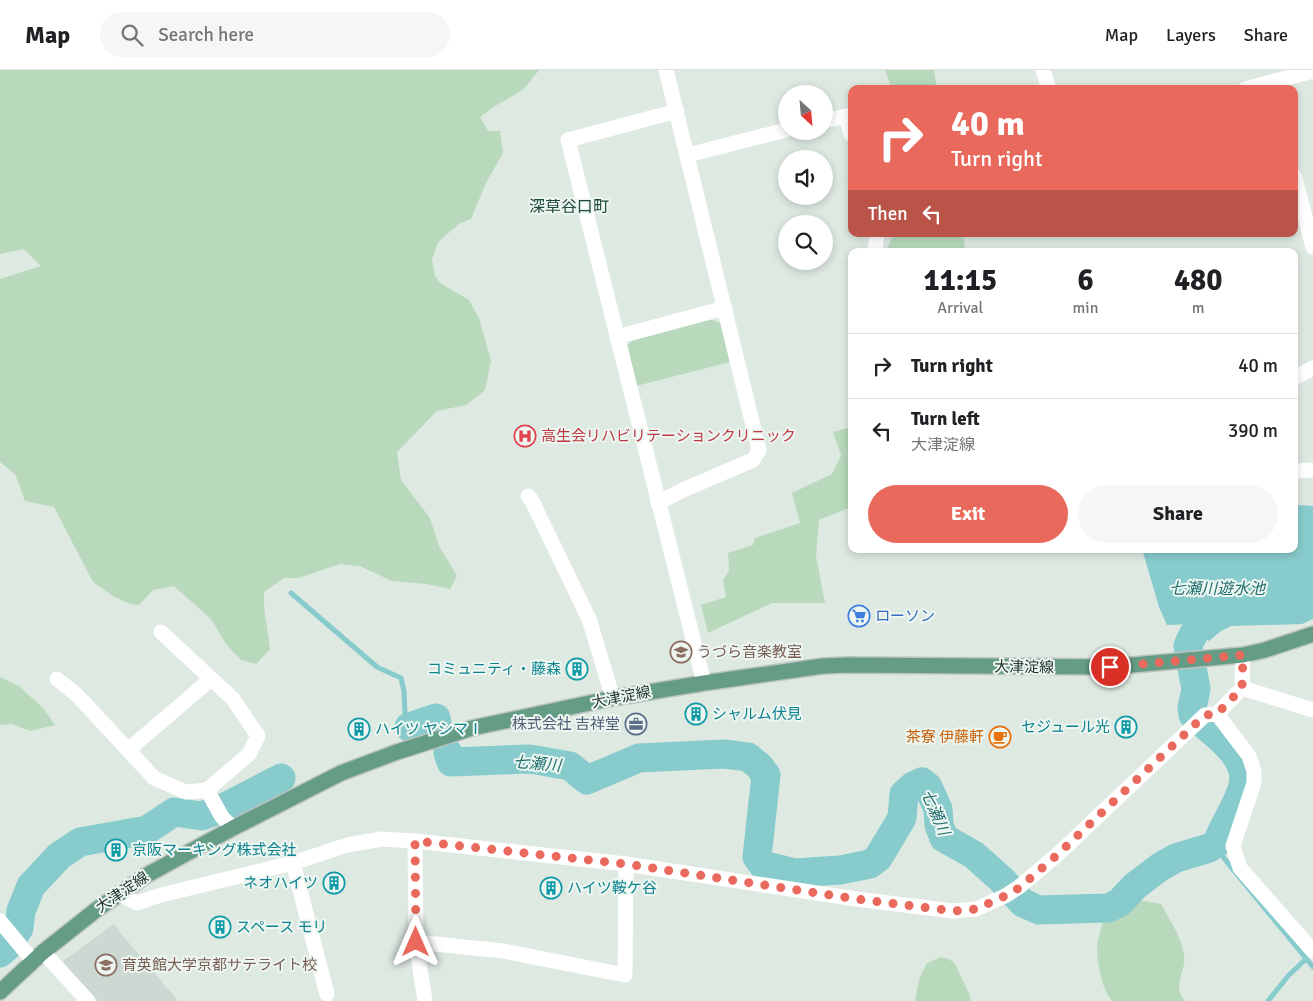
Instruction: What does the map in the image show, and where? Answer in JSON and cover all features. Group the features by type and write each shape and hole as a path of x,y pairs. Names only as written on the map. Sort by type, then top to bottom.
{"main road":[{"name":"大津淀線","path":"0,992 38,957 96,910 228,822 341,773 472,728 612,698 832,665 1091,667 1243,655 1265,650 1313,634"}],"street":[{"path":"658,503 683,490 753,460 759,450 666,70"},
{"path":"1043,70 1048,85"},
{"path":"1272,85 1313,71"},
{"path":"677,111 568,140 704,683"},
{"path":"833,119 846,116 848,123"},
{"path":"688,156 778,132"},
{"path":"1298,191 1313,247"},
{"path":"616,337 725,308"},
{"path":"1298,376 1313,368"},
{"path":"1298,471 1313,470"},
{"path":"528,496 590,620 612,698"},
{"path":"161,632 233,699 258,736 249,754 210,796"},
{"path":"119,894 137,903 161,895 293,863 347,845 382,840 415,841 626,864 856,899 954,911 976,909 1014,890 1057,855 1193,726 1211,714 1242,688 1243,655"},
{"path":"57,679 77,695 154,778 186,792 210,796 228,822"},
{"path":"128,750 211,679"},
{"path":"1242,688 1313,710"},
{"path":"1211,714 1249,756 1254,771 1254,783 1233,846 1240,868 1311,945"},
{"path":"415,841 416,942 425,1001"},
{"path":"293,863 327,994"},
{"path":"416,942 503,950 625,975 626,864"},
{"path":"4,926 18,944 38,957 88,1001"}],"shaded area":[{"name":"育英館大学京都サテライト校","path":"114,924 178,1001 98,1001 68,968 63,961"}],"green space":[{"path":"0,70 539,70 524,89 480,117 488,131 500,131 503,153 485,185 471,219 459,224 438,242 432,260 435,276 440,283 469,300 479,318 491,361 485,390 466,405 437,411 397,452 401,480 430,518 439,546 457,576 450,589 427,584 392,581 360,566 340,564 299,578 284,578 264,592 270,649 256,664 241,660 226,644 211,619 174,586 153,590 139,605 130,604 113,596 93,582 54,507 25,501 15,474 0,462 0,279 41,266 24,249 0,254"},
{"path":"885,70 934,70 936,85 891,85"},
{"path":"893,237 963,237 965,248 887,248"},
{"path":"711,319 721,323 730,362 636,386 628,345 634,337"},
{"path":"848,428 848,508 819,520 816,556 825,603 772,603 708,633 701,605 726,597 723,581 729,570 728,553 753,545 755,538 800,523 792,493 832,474 841,455 833,432"},
{"path":"0,677 19,686 43,708 55,725 30,731 12,724 0,725"},
{"path":"1134,899 1161,904 1175,928 1184,955 1179,989 1185,1001 1112,1001 1103,984 1097,951 1104,916"},
{"path":"940,957 949,959 955,964 971,1001 915,1001 919,980 926,964"}],"water":[{"name":"七瀬川遊水池","path":"1298,505 1313,506 1313,619 1302,624 1231,626 1221,631 1209,641 1191,624 1167,625 1159,607 1143,553 1298,553"}],"waterway":[{"path":"291,593 377,667 401,678 404,691 405,713 412,727"},
{"name":"七瀬川","path":"448,753 451,762 530,759 570,766 587,780 639,758 724,754 748,757 766,775 757,857 763,865 795,873 840,870 870,864 878,858 902,818 904,794 913,786 922,782 928,787 938,809 939,825 944,838 974,855 1002,880 1023,903 1039,910 1108,908 1119,903 1135,886 1160,867 1176,858 1209,848 1217,843 1242,789 1244,778 1242,767 1237,757 1220,738 1193,715 1192,708 1196,689 1188,646 1194,633 1204,621 1216,613 1230,609"},
{"name":"七瀬川","path":"409,727 436,718 437,723"},
{"name":"七瀬川","path":"0,953 9,945 19,928 21,911 31,886 59,856 80,842 147,830 174,812 202,816 227,806 281,778"},
{"path":"1217,843 1218,850 1230,866 1313,967"},
{"path":"1268,1001 1288,976 1306,959"}],"place":[{"name":"高生会リハビリテーションクリニック","path":"525,436"},
{"name":"ローソン","path":"859,616"},
{"name":"うづら音楽教室","path":"681,652"},
{"name":"コミュニティ・藤森","path":"577,669"},
{"name":"シャルム伏見","path":"696,714"},
{"name":"株式会社 吉祥堂","path":"636,724"},
{"name":"セジュール光","path":"1126,727"},
{"name":"ハイツ ヤシマⅠ","path":"359,729"},
{"name":"茶寮 伊藤軒","path":"1000,737"},
{"name":"京阪マーキング株式会社","path":"116,850"},
{"name":"ネオハイツ","path":"334,883"},
{"name":"ハイツ鞍ケ谷","path":"551,888"},
{"name":"スペース モリ","path":"220,927"},
{"name":"育英館大学京都サテライト校","path":"106,965"}],"district":[{"name":"深草谷口町","path":"569,206"}],"route":[{"path":"416,942 415,841 626,864 856,899 954,911 976,909 1019,888 1057,855 1189,729 1205,715 1217,714 1242,688 1243,655 1110,667"}]}
